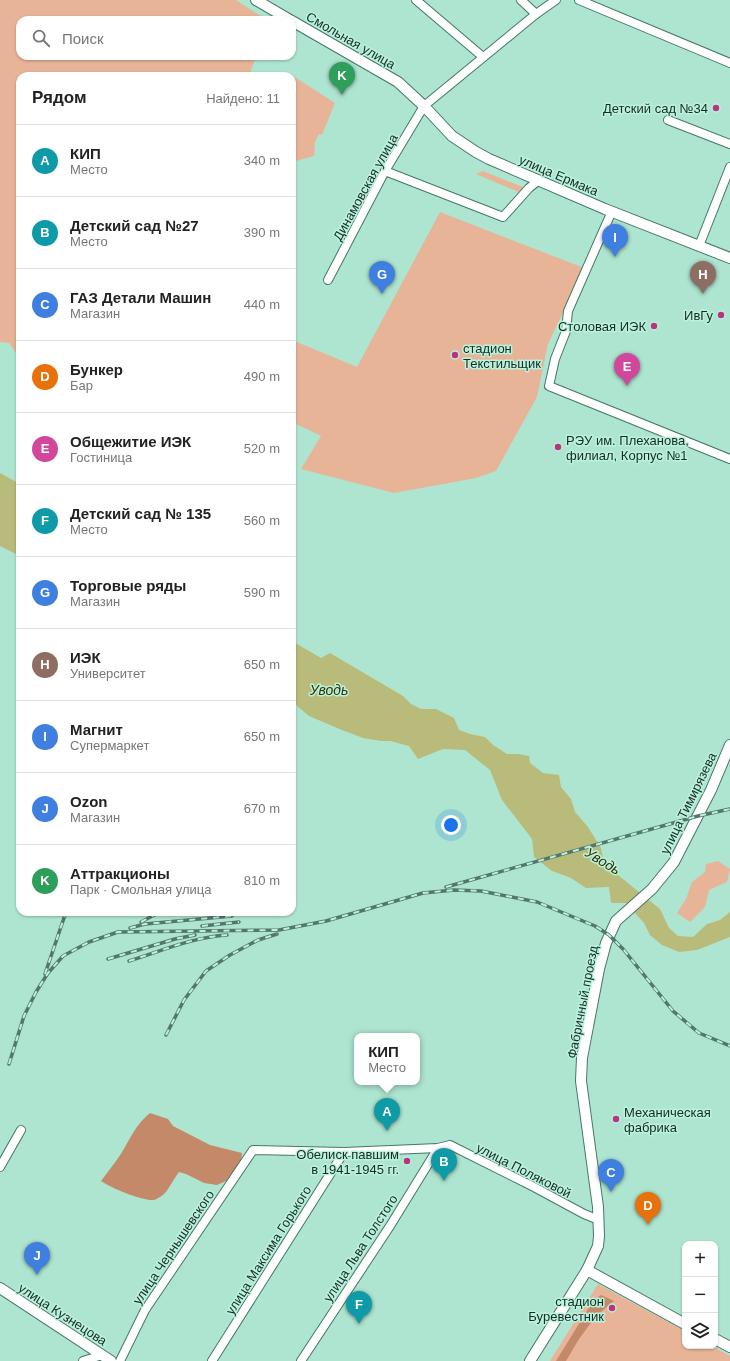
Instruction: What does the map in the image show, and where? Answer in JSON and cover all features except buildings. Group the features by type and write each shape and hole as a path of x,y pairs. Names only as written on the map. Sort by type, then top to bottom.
{"main road":[{"name":"Смольная улица","path":"258,0 284,16"},
{"name":"Смольная улица","path":"296,23 398,82"},
{"name":"улица Ермака","path":"398,82 424,106 443,127 463,144 489,159 612,211 730,258"},
{"name":"улица Тимирязева","path":"624,913 652,889 674,862 708,797 730,745"},
{"name":"Фабричный проезд","path":"530,1361 587,1270 598,1246 599,1220 583,1101 581,1081 582,1058 606,943 616,921 624,913"},
{"path":"587,1270 682,1322"},
{"name":"улица Кузнецова","path":"0,1288 111,1361"},
{"path":"718,1341 730,1347"}],"street":[{"path":"416,0 483,57"},
{"path":"521,0 536,14"},
{"name":"Динамовская улица","path":"328,280 385,171 424,106 536,14 556,0"},
{"path":"579,0 730,63"},
{"path":"593,0 730,58"},
{"path":"668,120 730,144"},
{"path":"699,246 730,167"},
{"path":"385,171 503,217 529,188 539,180"},
{"path":"612,211 568,311 566,330 555,359 549,386 730,459"},
{"path":"0,1167 21,1130"},
{"name":"улица Поляковой","path":"252,1150 344,1152 438,1148 450,1145 584,1214 599,1220"},
{"name":"улица Льва Толстого","path":"301,1361 390,1226 438,1148"},
{"name":"улица Чернышевского","path":"120,1361 145,1310 252,1150"},
{"name":"улица Максима Горького","path":"212,1361 344,1152"},
{"path":"83,1361 102,1355"}],"shaded area":[{"path":"0,0 236,0 261,16 16,16 16,60 255,60 250,72 16,72 16,353 9,343 0,342"},
{"path":"296,78 335,103 322,135 319,134 315,142 314,156 296,161"},
{"path":"483,171 525,188 523,194 476,174"},
{"name":"стадион Текстильщик","path":"440,212 584,268 548,344 537,397 496,471 476,478 394,493 301,469 321,436 296,424 296,342 357,367"},
{"path":"718,861 730,869 727,882 709,890 705,907 690,922 677,913 686,899 692,882 705,872 706,864"},
{"path":"150,1113 168,1119 173,1126 210,1145 242,1153 241,1162 226,1181 217,1185 204,1183 179,1172 165,1193 154,1200 127,1194 101,1181 120,1155 139,1124"},
{"name":"стадион Буревестник","path":"598,1284 682,1329 682,1349 717,1349 730,1356 730,1361 550,1361"},
{"path":"601,1295 614,1301 596,1316 579,1339 566,1361 556,1361 593,1301"}],"water":[{"path":"0,473 16,482 16,554 0,546"},
{"name":"Уводь","path":"296,643 321,658 330,653 403,696 411,704 421,709 436,709 454,718 459,730 485,737 493,745 507,754 529,756 530,763 543,773 559,775 561,787 571,799 575,812 588,827 601,848 603,859 613,871 660,909 669,928 678,936 693,937 707,924 720,920 730,912 730,937 697,950 679,952 662,945 650,935 644,923 626,903 611,903 609,887 586,888 571,878 552,871 534,857 532,839 502,800 490,770 465,750 443,749 418,759 409,746 390,741 363,738 309,716 297,706"}],"railway":[{"path":"446,887 698,816 730,809"},
{"path":"9,1064 24,1016 36,992 48,973 63,956 89,942 118,932 279,930 326,921 423,893 454,890 481,891 537,902 595,926 609,935 623,949 673,1011 699,1033 730,1046"},
{"path":"45,974 65,916"},
{"path":"141,922 152,916"},
{"path":"130,928 145,924 232,916"},
{"path":"202,926 239,922"},
{"path":"166,1035 184,1000 206,971 230,955 258,940 277,934"},
{"path":"108,959 175,939 195,935"},
{"path":"129,961 189,941 227,935"}],"place":[{"name":"Аттракционы","path":"342,95"},
{"name":"Детский сад №34","path":"716,108"},
{"name":"Магнит","path":"615,257"},
{"name":"Торговые ряды","path":"382,294"},
{"name":"ИЭК","path":"703,294"},
{"name":"ИвГу","path":"721,315"},
{"name":"Столовая ИЭК","path":"654,326"},
{"name":"стадион Текстильщик","path":"455,355"},
{"name":"Общежитие ИЭК","path":"627,386"},
{"name":"РЭУ им. Плеханова, филиал, Корпус №1","path":"558,447"},
{"name":"Механическая фабрика","path":"616,1119"},
{"name":"КИП","path":"387,1131"},
{"name":"Обелиск павшим в 1941-1945 гг.","path":"407,1161"},
{"name":"Детский сад №27","path":"444,1181"},
{"name":"ГАЗ Детали Машин","path":"611,1192"},
{"name":"Бункер","path":"648,1225"},
{"name":"Ozon","path":"37,1275"},
{"name":"стадион Буревестник","path":"612,1308"},
{"name":"Детский сад № 135","path":"359,1324"}]}
